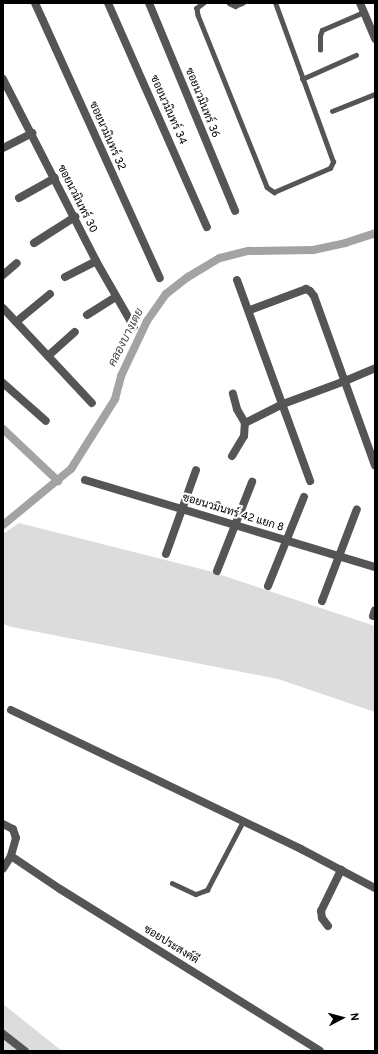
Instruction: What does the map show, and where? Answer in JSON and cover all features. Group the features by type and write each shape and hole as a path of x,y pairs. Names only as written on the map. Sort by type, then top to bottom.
{"street":[{"name":"ซอยนวมินทร์ 32","path":"35,3 160,278"},
{"name":"ซอยนวมินทร์ 34","path":"108,3 207,227"},
{"name":"ซอยนวมินทร์ 36","path":"149,3 235,211"},
{"path":"360,3 375,39"},
{"name":"ซอยนวมินทร์ 30","path":"3,79 6,91 32,132 96,261 134,327"},
{"path":"3,148 32,132"},
{"path":"19,198 54,178"},
{"path":"34,243 75,217"},
{"path":"65,277 96,261"},
{"path":"3,274 17,263"},
{"path":"237,280 250,310 310,481"},
{"path":"250,310 306,289 310,291 314,296 375,465"},
{"path":"16,322 50,294"},
{"path":"87,315 116,297"},
{"path":"3,308 92,403"},
{"path":"48,356 74,332"},
{"path":"245,424 284,404 375,368"},
{"path":"3,383 46,421"},
{"path":"232,456 244,436 245,424 237,409 233,394"},
{"path":"166,554 196,470"},
{"name":"ซอยนวมินทร์ 42 แยก 8","path":"85,480 183,508 375,567"},
{"path":"217,571 252,482"},
{"path":"268,586 304,497"},
{"path":"322,600 357,509"},
{"path":"11,710 243,821 375,888"},
{"path":"3,824 14,829 16,838 11,856 3,869"},
{"name":"ซอยประสงค์ดี","path":"11,856 60,889 320,1051"},
{"path":"328,926 322,918 321,911 341,870"},
{"path":"3,1034 25,1051"}],"lane":[{"path":"204,3 196,8 198,15 267,187 272,191 278,191 330,168 333,164 275,3"},
{"path":"228,3 235,6 242,3"},
{"path":"320,50 320,36 322,30 364,12"},
{"path":"302,79 356,55"},
{"path":"332,111 375,94"},
{"path":"172,883 196,894 208,890 243,821"}],"shaded area":[{"path":"19,523 209,571 375,626 375,712 278,679 3,624 3,534"},
{"path":"3,1004 62,1051 3,1051"}],"waterway":[{"name":"คลองบางเตย","path":"3,525 71,469 115,399 121,376 147,321 166,294 188,277 220,258 249,251 313,250 345,243 375,233"},
{"path":"3,429 58,481"}]}
